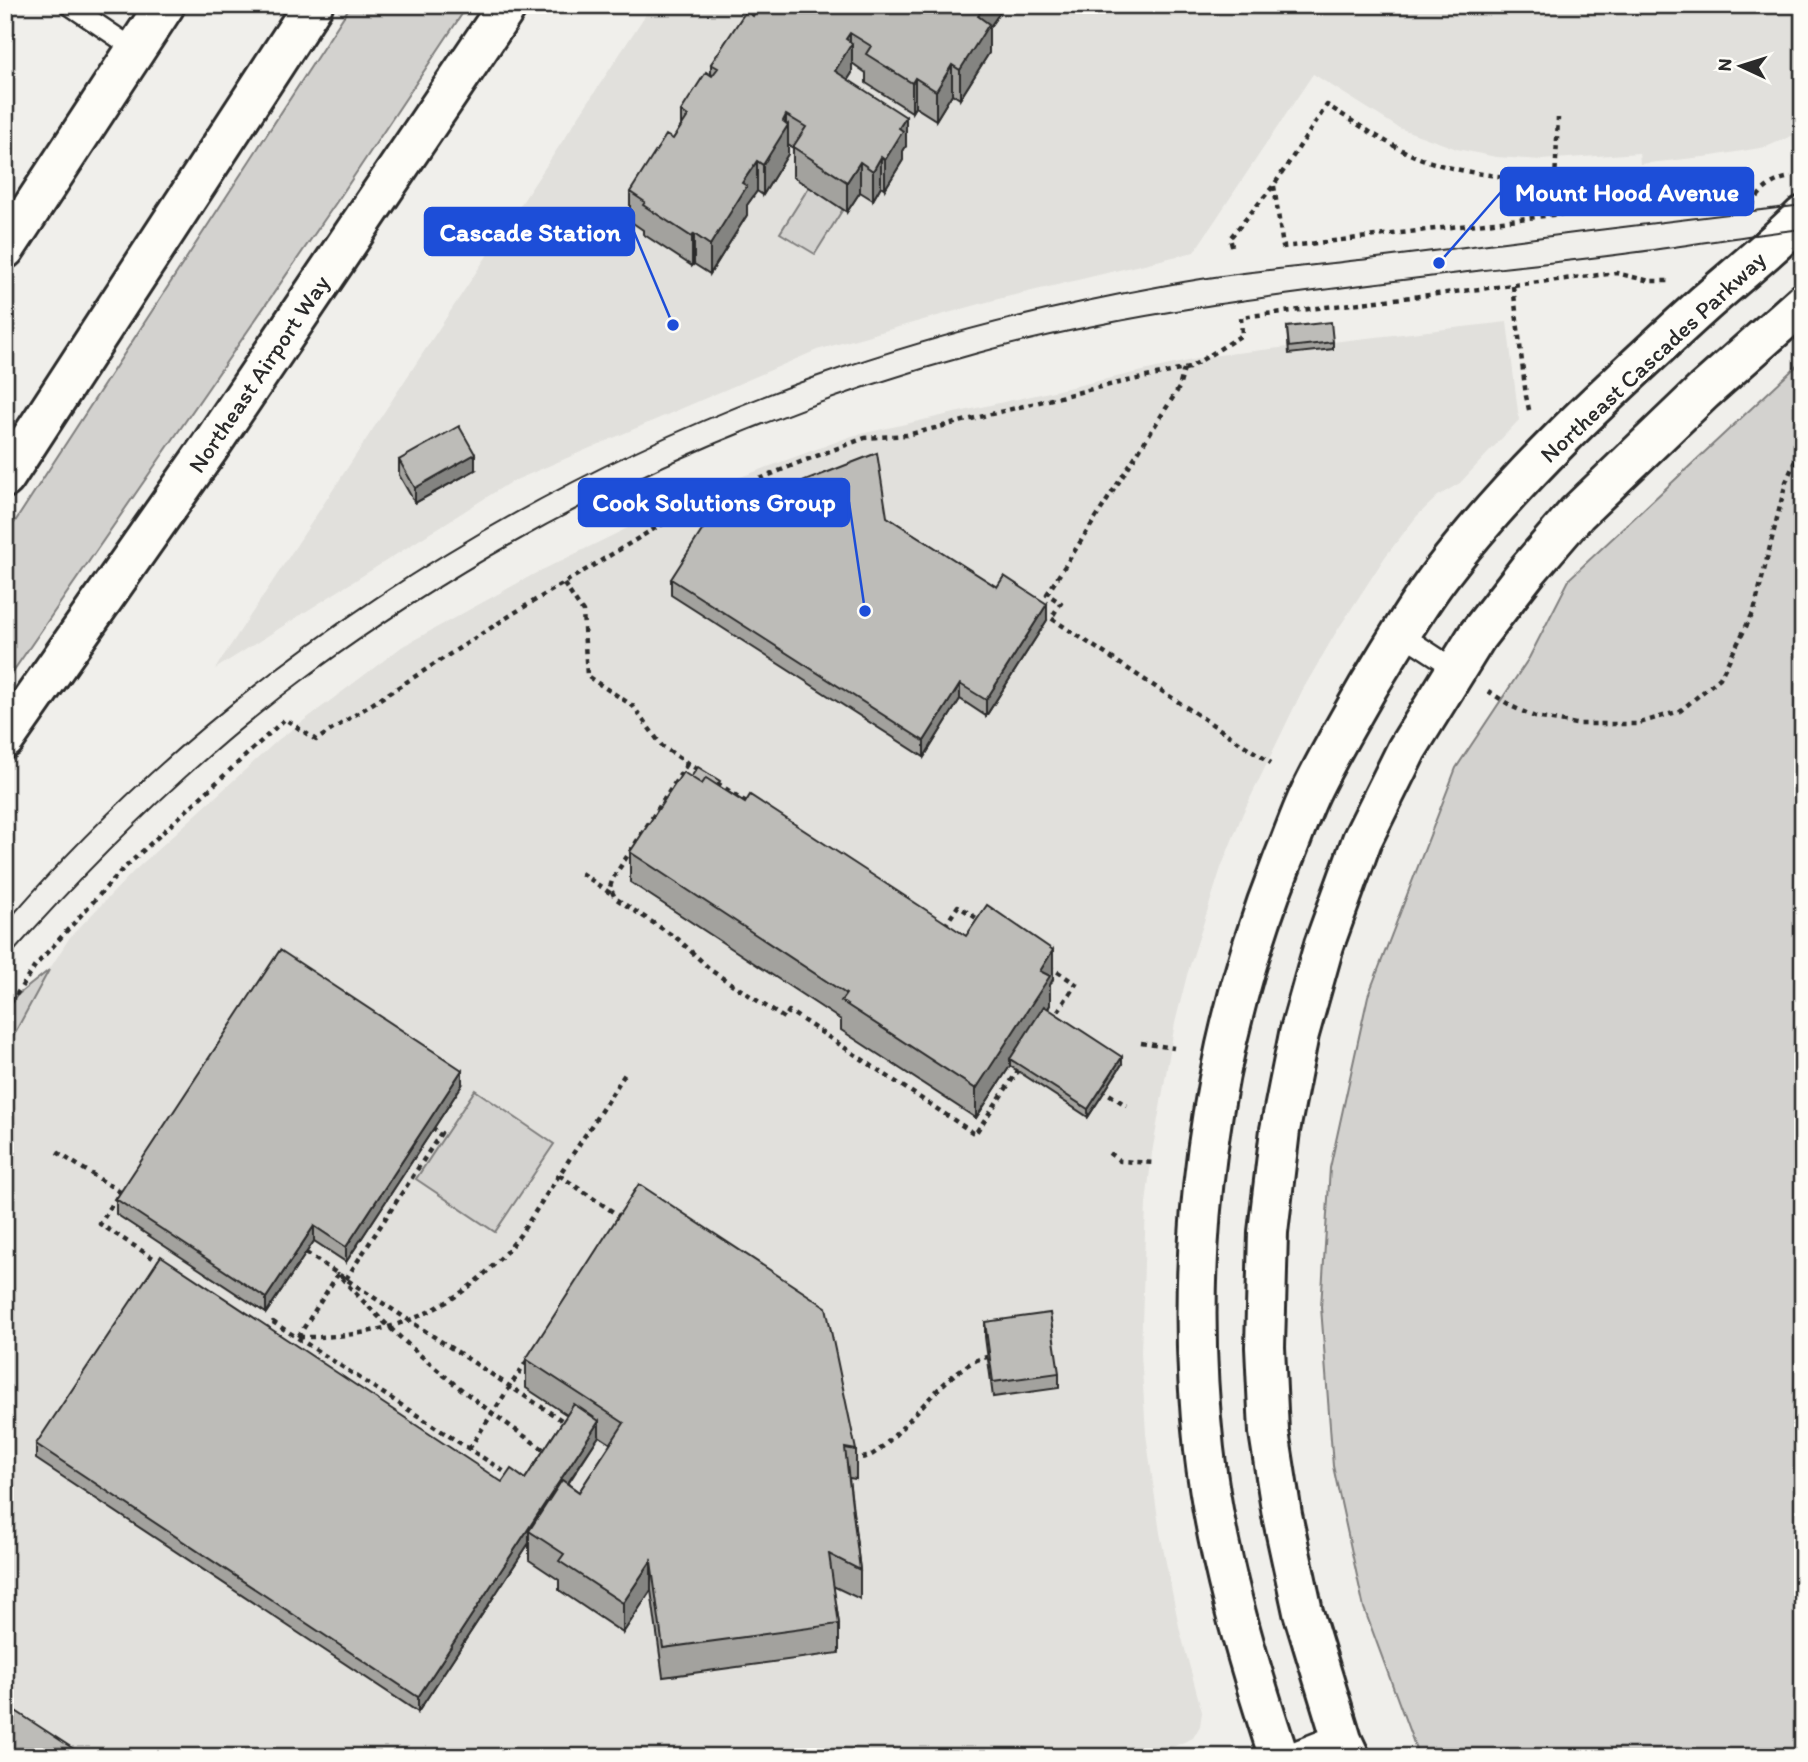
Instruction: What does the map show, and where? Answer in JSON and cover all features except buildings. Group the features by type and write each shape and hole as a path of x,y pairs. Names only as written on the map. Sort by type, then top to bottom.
{"street":[{"path":"5,249 165,5"},
{"path":"5,478 313,5"},
{"name":"Northeast Airport Way","path":"5,739 216,436 508,5"},
{"name":"Northeast Cascades Parkway","path":"1279,1757 1250,1670 1226,1572 1204,1452 1197,1359 1198,1273 1204,1174 1225,1046 1261,915 1313,787 1346,724 1400,633 1440,575 1488,517 1586,413 1803,216"},
{"path":"1299,1757 1346,1748 1303,1612 1282,1514 1269,1432 1265,1347 1268,1232 1280,1130 1299,1034 1324,945 1362,840 1407,749 1477,636 1519,581 1577,513 1704,391 1803,303"}],"lane":[{"path":"69,5 136,50"},
{"path":"1400,633 1455,669"}],"path":[{"path":"1232,246 1230,238 1274,186 1327,104 1366,130 1412,155 1459,169 1555,181 1633,175"},
{"path":"1555,181 1558,118"},
{"path":"1274,186 1283,247 1637,205"},
{"path":"5,1012 35,966 120,872 285,719 316,740 514,613 657,527 712,499 865,438 907,435 1189,368 1242,335 1241,317 1616,274 1650,281 1674,281"},
{"path":"1513,286 1526,396 1532,422"},
{"path":"1184,368 1179,388 1047,594 1061,603 1051,618 1271,763"},
{"path":"1455,669 1513,708 1535,718 1576,724 1636,724 1680,711 1720,678 1754,611 1786,482 1803,442"},
{"path":"564,584 583,612 587,676 633,706 662,746 752,805"},
{"path":"611,893 613,878 687,764"},
{"path":"582,873 678,939 712,971 784,1018 789,1011 975,1134 1027,1056"},
{"path":"940,933 958,906 985,923"},
{"path":"1045,963 1076,984 1048,1025"},
{"path":"1141,1043 1174,1048"},
{"path":"297,1338 344,1336 388,1327 455,1299 473,1286 502,1259 625,1074"},
{"path":"1094,1084 1127,1106"},
{"path":"346,1279 441,1133 434,1129"},
{"path":"57,1152 120,1192 100,1224 167,1267"},
{"path":"1109,1153 1121,1161 1155,1163"},
{"path":"559,1175 632,1224"},
{"path":"306,1253 570,1425"},
{"path":"338,1274 388,1327 448,1381 551,1454"},
{"path":"297,1338 338,1274"},
{"path":"256,1324 267,1331 273,1322 519,1481"},
{"path":"469,1449 530,1356"},
{"path":"852,1459 872,1456 954,1376 975,1359 988,1357"}],"shaded area":[{"path":"351,5 468,5 340,197 5,683 5,537"},
{"path":"652,5 1803,5 1803,131 1766,147 1640,164 1639,153 1541,160 1496,157 1457,149 1399,128 1313,74 1194,252 994,300 817,350 509,483 215,669"},
{"path":"809,187 843,209 815,254 780,233"},
{"path":"1507,322 1519,420 1460,483 1438,496 1417,516 1385,557 1302,691 1243,813 1221,868 1187,975 1175,1023 1152,1153 1146,1204 1141,1353 1146,1434 1160,1533 1180,1631 1202,1712 1200,1726 1193,1738 1150,1757 5,1757 5,1051 70,937 134,871 278,740 403,646 538,572 705,490 852,436 1210,356"},
{"path":"1803,360 1803,1757 1419,1757 1364,1608 1333,1466 1321,1307 1330,1168 1368,996 1456,768 1529,658 1570,578"},
{"path":"49,970 5,1051 5,1005"},
{"path":"475,1090 554,1144 495,1232 416,1179"}],"tram line":[{"path":"5,924 88,834 178,749 274,671 376,598 483,532 592,472 704,420 818,376 903,348 1123,293 1249,272 1803,205"},
{"path":"5,961 76,883 151,809 229,738 312,673 389,619 467,570 630,482 715,444 888,379 1040,337 1103,324 1230,302 1611,256 1803,229"}],"place":[{"name":"Mount Hood Avenue","path":"1439,263"},
{"name":"Cascade Station","path":"673,325"},
{"name":"Cook Solutions Group","path":"865,611"}]}
